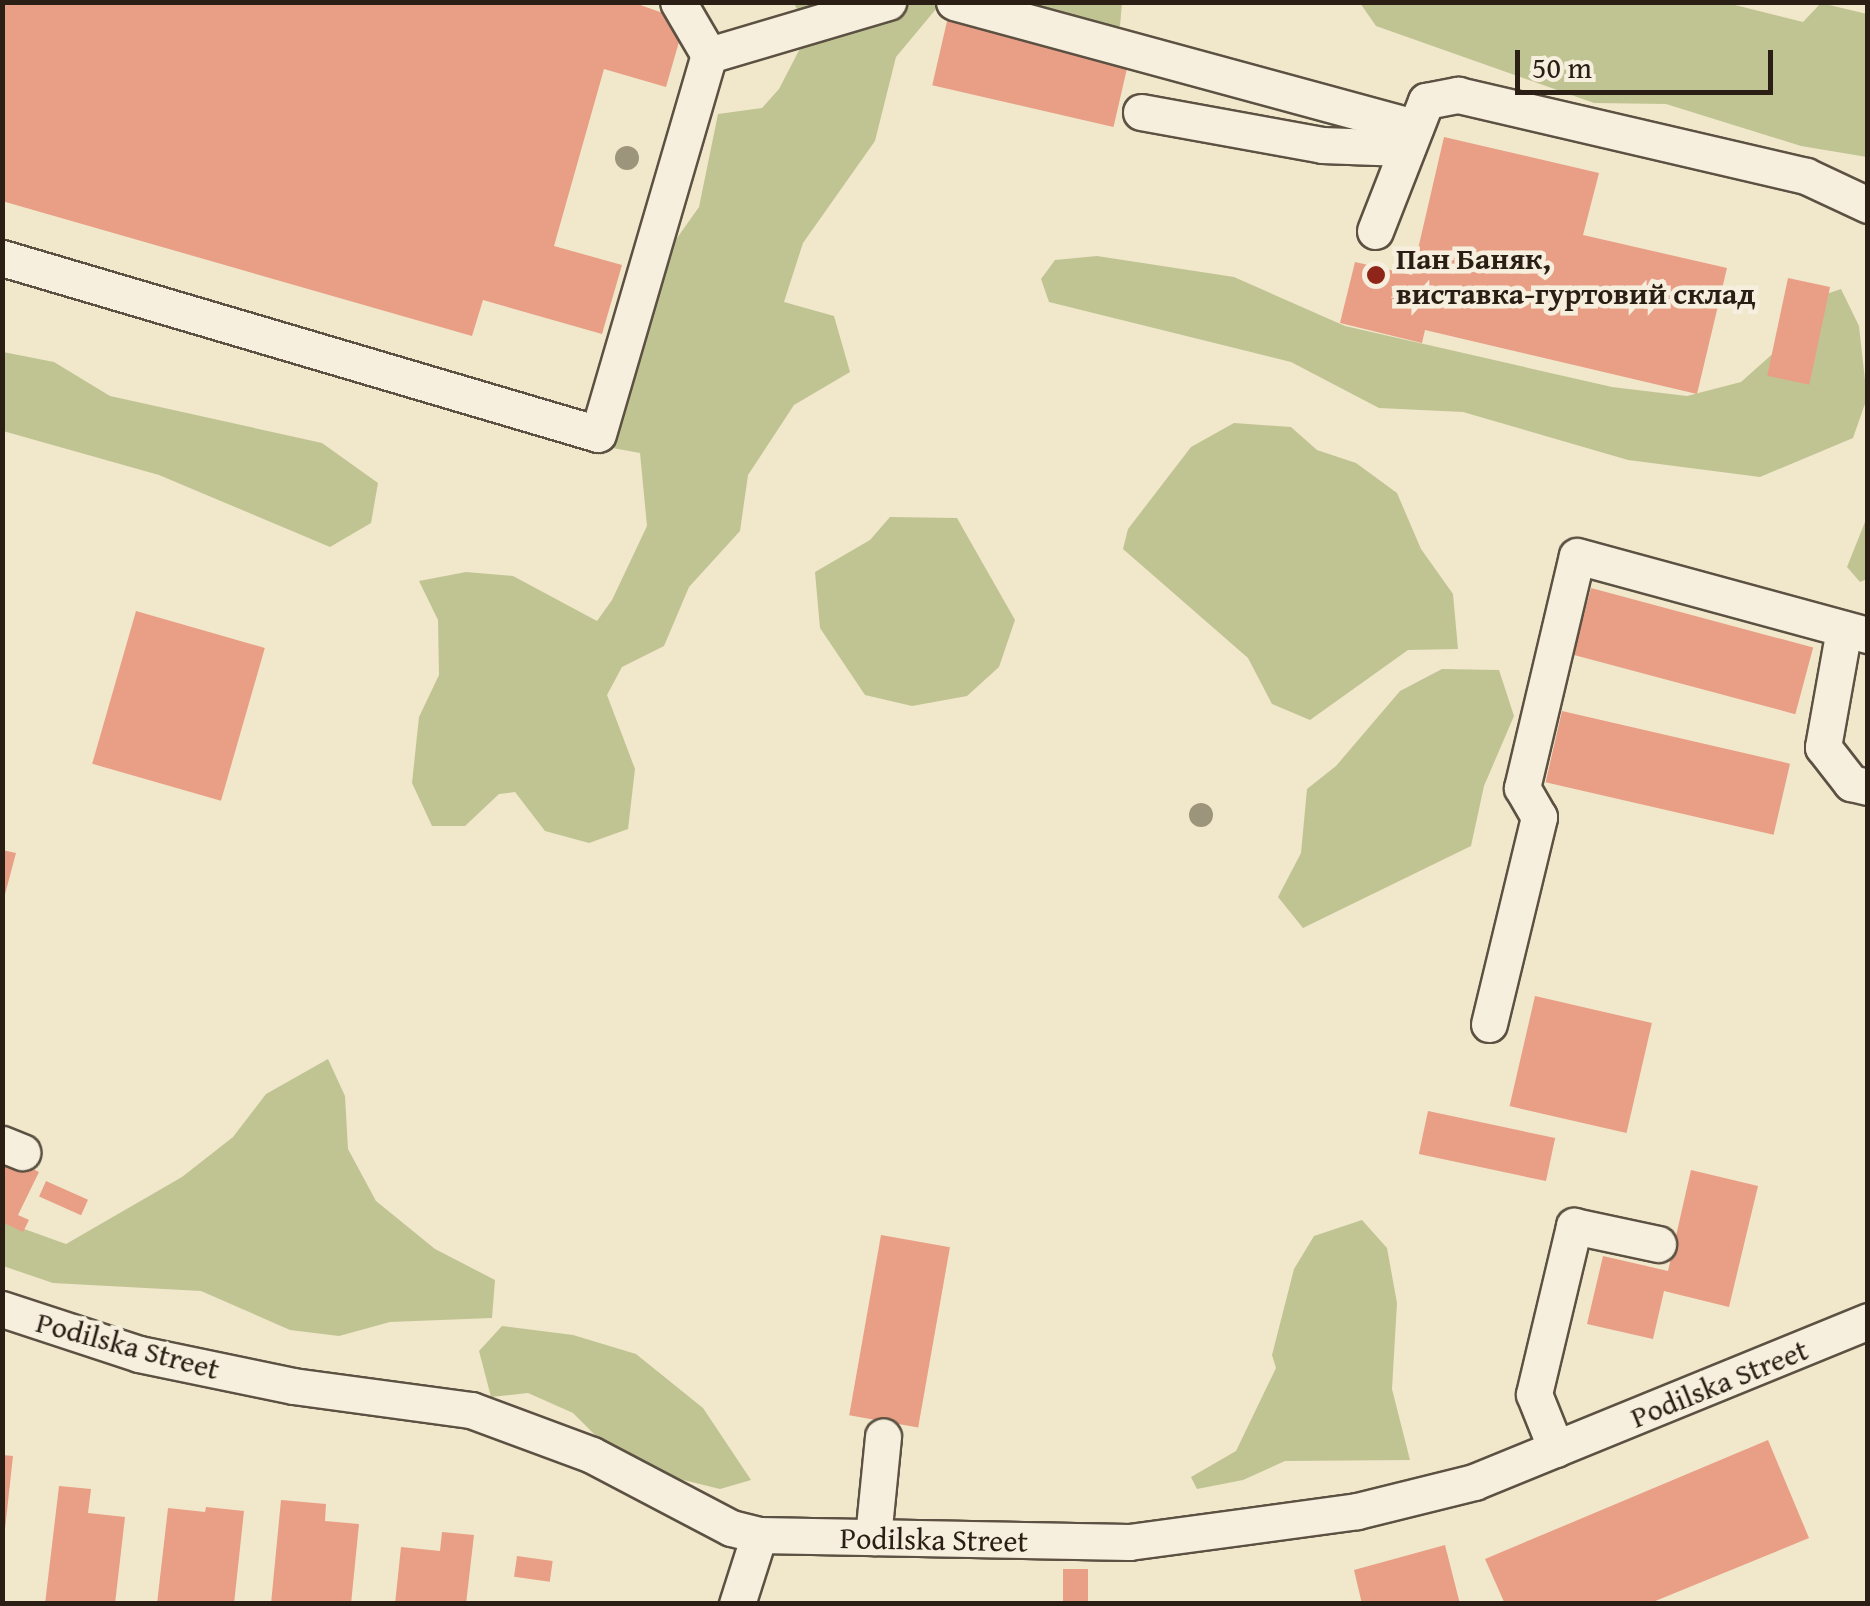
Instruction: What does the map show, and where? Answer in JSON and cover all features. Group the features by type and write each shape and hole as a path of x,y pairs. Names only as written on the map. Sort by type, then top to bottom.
{"street":[{"path":"2,258 598,434 709,55 678,2"},
{"path":"709,55 888,2"},
{"path":"954,2 1409,138"},
{"path":"1375,231 1426,101 1458,95 1806,176 1868,205"},
{"path":"1141,112 1322,145 1409,138"},
{"path":"1488,1024 1539,817 1522,788 1577,556 1856,632 1823,747 1851,783 1868,787"},
{"path":"1556,1449 1534,1394 1574,1226 1658,1244"},
{"name":"Podilska Street","path":"2,1309 139,1354 293,1386 472,1410 592,1455 732,1528 759,1535 1128,1542 1224,1534 1474,1482 1868,1322"},
{"path":"873,1538 883,1436"},
{"path":"737,1604 759,1535"}],"green space":[{"path":"794,3 941,3 896,57 875,141 803,243 784,302 834,316 850,372 794,405 748,475 740,531 689,587 664,646 622,667 607,695 635,769 628,829 589,843 545,831 515,792 499,794 465,826 432,826 412,783 419,717 439,675 438,620 419,581 466,572 513,576 597,621 612,600 647,526 640,453 607,447 660,262 699,207 718,114 762,108 779,89 808,33"},
{"path":"946,3 1122,3 1120,26 1073,33"},
{"path":"1360,3 1727,3 1803,22 1821,3 1867,14 1867,157 1801,146 1666,104 1594,103 1376,26"},
{"path":"1097,256 1234,277 1345,326 1612,387 1687,396 1741,382 1786,342 1803,302 1841,289 1859,326 1867,398 1853,438 1760,477 1628,460 1463,412 1379,408 1291,362 1049,302 1041,279 1055,260"},
{"path":"3,352 54,362 110,396 322,443 378,483 371,523 330,547 159,475 3,431"},
{"path":"1234,423 1291,427 1317,450 1356,463 1397,493 1421,549 1453,594 1458,649 1408,650 1310,720 1272,704 1248,658 1123,549 1128,529 1191,447"},
{"path":"890,517 957,518 1015,620 999,667 967,696 912,706 865,695 820,628 815,572 870,540"},
{"path":"1867,517 1867,579 1860,582 1847,567"},
{"path":"1442,669 1499,670 1514,716 1484,786 1471,846 1303,928 1278,897 1301,853 1307,789 1336,766 1400,691"},
{"path":"328,1059 345,1096 348,1149 376,1201 435,1249 495,1280 492,1318 390,1322 339,1336 290,1330 201,1291 53,1283 3,1266 2,1221 66,1244 182,1177 233,1137 266,1094"},
{"path":"1362,1220 1387,1248 1397,1303 1392,1389 1410,1460 1285,1461 1243,1480 1197,1489 1191,1477 1236,1451 1276,1368 1272,1355 1294,1269 1314,1236"},
{"path":"502,1326 573,1335 636,1354 703,1408 751,1480 720,1489 659,1474 616,1456 573,1413 528,1393 491,1397 479,1351"}],"building":[{"path":"2,2 632,2 685,21 666,87 604,69 554,246 622,265 602,334 483,300 472,336 2,201"},
{"path":"948,17 1129,59 1113,127 932,85"},
{"path":"1444,137 1599,173 1583,235 1727,268 1697,394 1425,330 1422,343 1340,323 1355,262 1412,275"},
{"path":"1788,278 1830,287 1809,385 1767,376"},
{"path":"1591,588 1813,648 1795,714 1573,655"},
{"path":"136,611 265,648 221,801 92,764"},
{"path":"1562,711 1790,764 1774,835 1546,782"},
{"path":"2,850 16,853 4,898 2,897"},
{"path":"1535,996 1652,1023 1627,1133 1510,1106"},
{"path":"1428,1111 1555,1138 1546,1181 1419,1154"},
{"path":"2,1154 39,1172 18,1215 29,1220 23,1232 2,1222"},
{"path":"1691,1170 1758,1186 1729,1307 1664,1291 1653,1339 1587,1324 1603,1256 1668,1271"},
{"path":"46,1181 88,1200 81,1215 39,1197"},
{"path":"881,1235 950,1247 918,1427 849,1415"},
{"path":"1768,1440 1809,1538 1648,1604 1505,1604 1485,1559"},
{"path":"2,1455 13,1456 5,1529 2,1529"},
{"path":"59,1486 91,1489 88,1513 125,1517 115,1604 45,1604"},
{"path":"281,1500 326,1504 325,1521 359,1524 351,1604 271,1604"},
{"path":"206,1507 244,1511 234,1604 157,1604 168,1508 205,1512"},
{"path":"442,1532 474,1535 466,1604 395,1604 401,1547 440,1551"},
{"path":"1445,1545 1460,1604 1362,1604 1354,1570"},
{"path":"517,1556 553,1561 550,1582 514,1577"},
{"path":"1063,1569 1088,1569 1088,1604 1063,1604"}],"place":[{"name":"Пан Баняк, виставка-гуртовий склад","path":"1376,275"}]}
